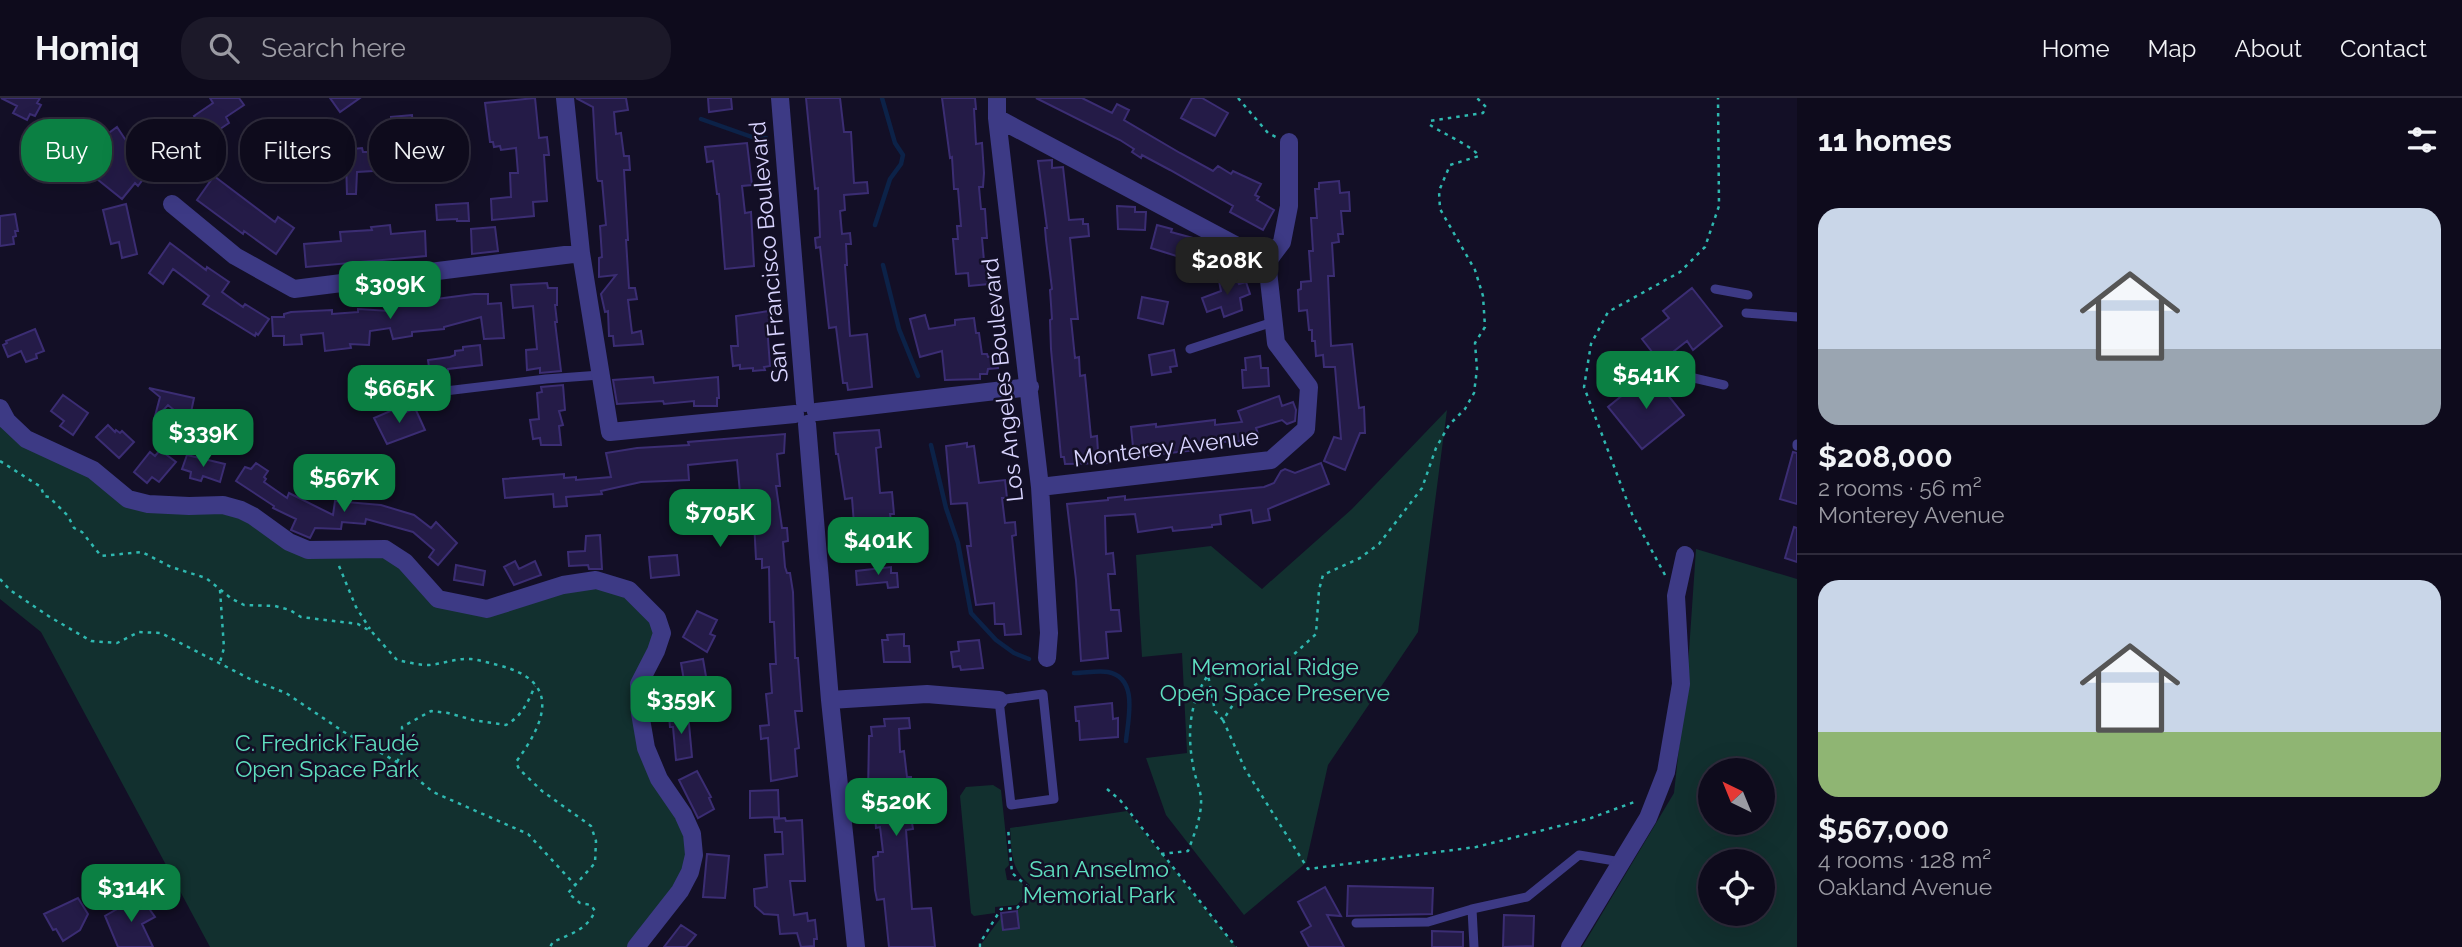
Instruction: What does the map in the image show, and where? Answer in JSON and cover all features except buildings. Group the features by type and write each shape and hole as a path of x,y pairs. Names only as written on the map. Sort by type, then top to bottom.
{"street":[{"path":"565,98 581,253 610,432 1030,387"},
{"name":"San Francisco Boulevard","path":"780,98 830,700 856,947"},
{"name":"Los Angeles Boulevard","path":"997,98 997,118 1040,487 1049,633 1047,658"},
{"path":"997,118 1267,262 1282,242 1289,206 1289,142"},
{"path":"172,204 235,256 294,289 581,253"},
{"name":"Monterey Avenue","path":"1040,487 1272,460 1306,429 1309,387 1276,343 1267,262"},
{"path":"0,408 8,421 26,439 93,470 128,499 148,504 223,505 253,516 289,542 308,550 386,549 405,562 438,599 487,609 563,585 596,580 629,590 657,618 662,632 656,652 639,684 640,713 646,748 659,779 683,814 692,834 694,855 690,873 680,891 636,947"},
{"path":"1570,947 1648,818 1666,772 1681,684 1676,596 1685,555"},
{"path":"830,700 927,694 999,700"}],"lane":[{"path":"1715,289 1748,295"},
{"path":"1746,313 1797,317"},
{"path":"1190,349 1273,322"},
{"path":"370,400 600,375"},
{"path":"1681,375 1724,385"},
{"path":"1043,694 1054,799 1011,805 999,700 1043,694"},
{"path":"1356,923 1427,922 1527,897 1579,855 1621,862"},
{"path":"1472,909 1474,947"}],"path":[{"path":"1238,98 1268,133 1289,142"},
{"path":"1223,720 1238,697 1278,668 1316,634 1319,590 1323,575 1360,558 1380,544 1422,488 1436,448 1449,425 1465,409 1474,393 1475,342 1485,327 1483,296 1475,270 1440,209 1439,191 1450,165 1479,156 1475,149 1452,139 1430,125 1430,121 1483,113 1486,107 1477,98"},
{"path":"1676,596 1632,514 1584,387 1591,344 1608,312 1680,272 1705,247 1719,206 1718,98"},
{"path":"0,461 41,487 44,496 49,497 68,516 74,528 82,532 101,556 142,552 171,567 206,578 244,605 275,606 290,610 301,617 358,624 372,632"},
{"path":"334,550 337,564 356,607 372,632 397,660 430,665 450,659 474,659 512,669 532,679 540,690 542,702 538,722 516,762 519,769 542,791 591,826 596,841 595,863 568,893 580,903 591,905 595,911 585,928 553,942 550,947"},
{"path":"0,579 10,590 91,641 117,643 139,632 161,633 250,679 286,693 354,738 397,762 433,792 528,834 576,886"},
{"path":"219,589 224,648 220,662"},
{"path":"1161,854 1188,851 1197,825 1201,798 1189,746 1189,723 1197,695 1208,675 1216,711 1223,720 1245,769 1308,869 1476,846 1591,818 1658,793"},
{"path":"397,762 403,751 402,727 415,718 430,711 506,725 516,719 524,709 536,684"},
{"path":"1107,789 1120,800 1236,947"},
{"path":"980,947 1001,909 1017,908 1028,897 1028,887 1012,873 1008,828"}],"green space":[{"name":"C. Fredrick Faudé Open Space Park","path":"0,408 7,421 118,492 223,505 289,542 385,549 438,599 487,609 596,580 657,618 640,713 694,855 637,947 210,947 41,632 0,599"},
{"name":"Memorial Ridge Open Space Preserve","path":"1447,410 1418,632 1328,765 1306,863 1244,915 1166,815 1146,758 1187,753 1182,653 1142,657 1136,555 1211,546 1262,589 1352,509"},
{"path":"1696,549 1797,579 1797,947 1582,947 1674,793 1688,666"},
{"path":"993,785 1001,790 1009,865 1005,869 1007,880 1020,881 1025,887 1026,895 1017,905 995,907 995,913 974,916 971,913 960,796 966,787"},
{"name":"San Anselmo Memorial Park","path":"1127,811 1236,947 982,947 1001,913 1017,911 1030,899 1030,885 1023,879 1013,860 1010,828"}],"waterway":[{"path":"875,225 890,179 901,164 903,155 895,143 882,98"},
{"path":"701,119 752,137 766,138"},
{"path":"883,265 899,329 918,376"},
{"path":"931,445 946,508 958,543 971,613 996,640 1014,653 1029,659"},
{"path":"1074,673 1108,672 1124,682 1129,700 1126,741"}]}
